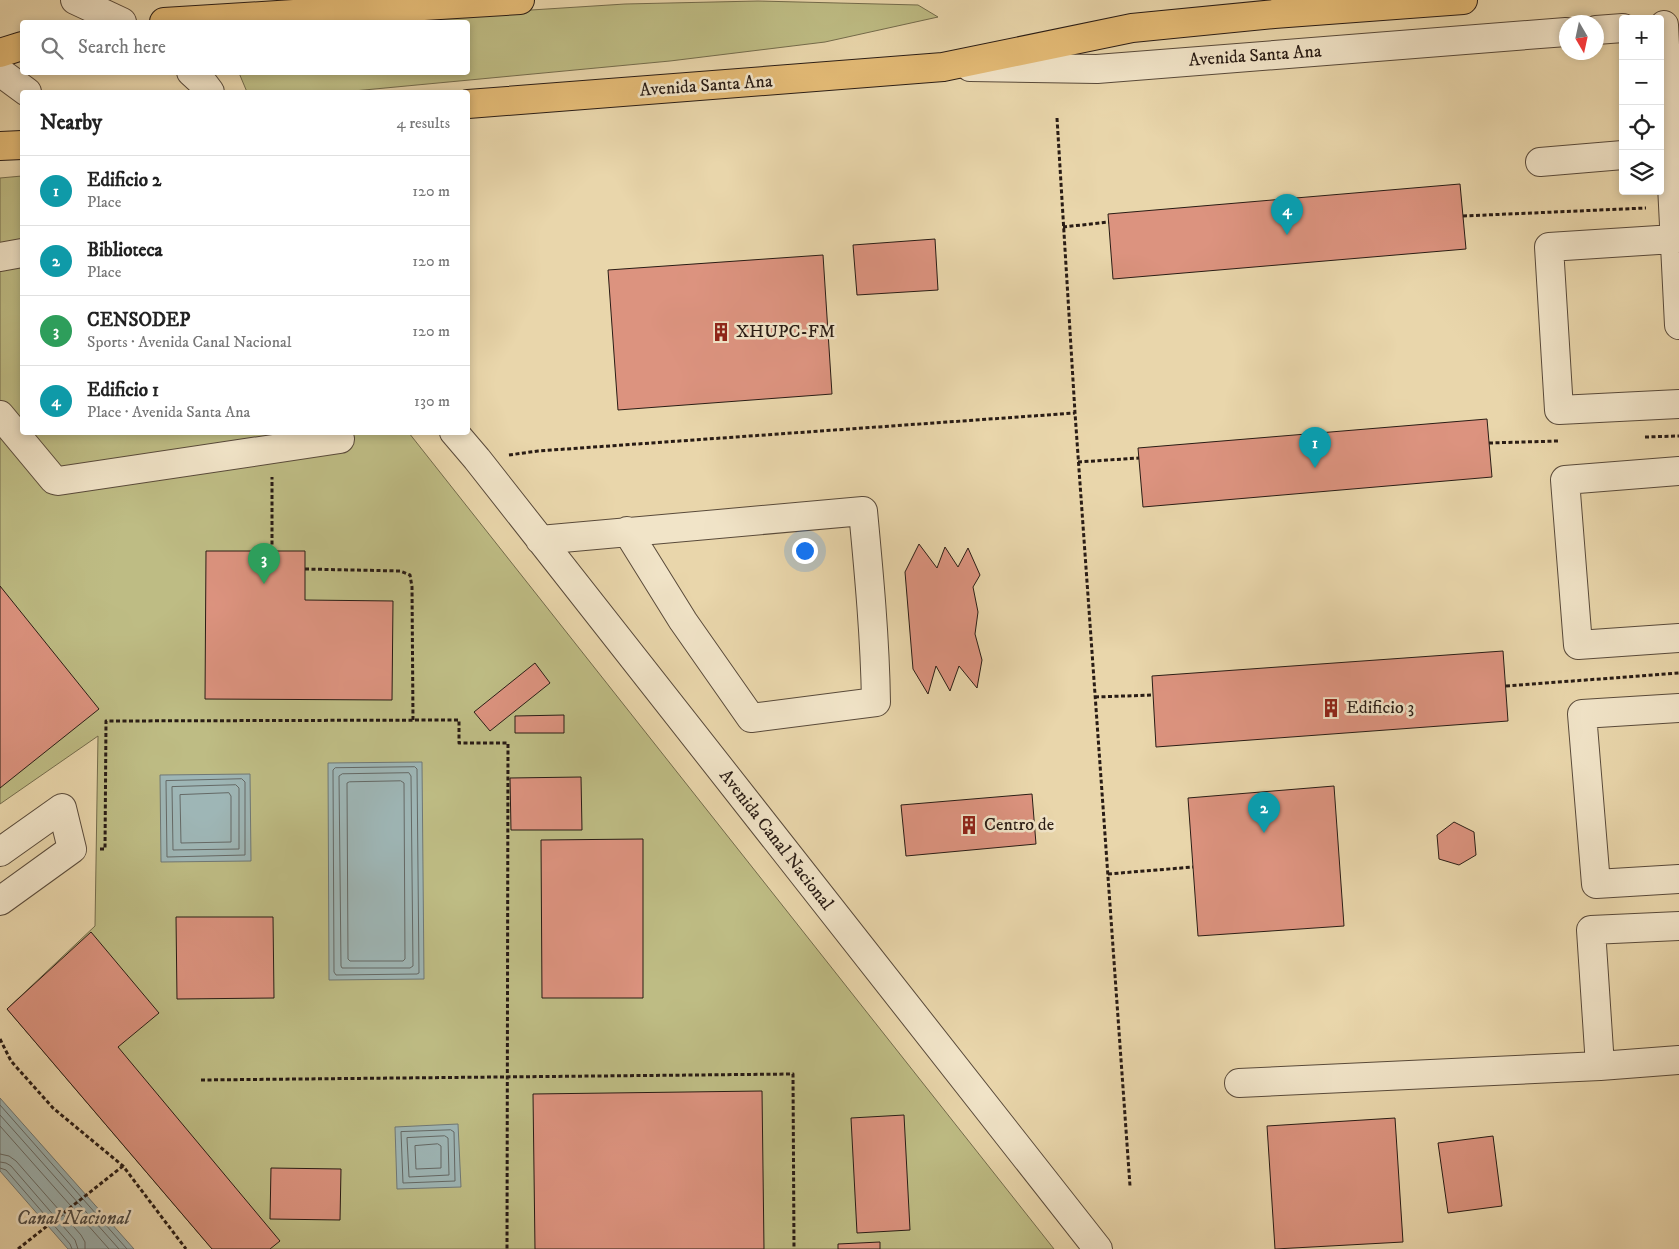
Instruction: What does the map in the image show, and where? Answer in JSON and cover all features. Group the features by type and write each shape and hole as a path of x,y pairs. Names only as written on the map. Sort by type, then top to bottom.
{"main road":[{"path":"190,20 384,5 520,0"},
{"name":"Avenida Santa Ana","path":"470,104 944,67 1132,28 1274,14 1463,0"},
{"path":"0,53 20,47"},
{"path":"0,146 20,145"}],"street":[{"path":"74,0 118,20"},
{"path":"1668,25 1666,151 1673,207 1679,324"},
{"path":"1604,29 1619,28"},
{"name":"Avenida Santa Ana","path":"944,67 1097,69 1559,33"},
{"path":"0,72 24,90"},
{"path":"194,75 208,90"},
{"path":"1540,162 1619,155"},
{"path":"1674,239 1549,246 1559,410 1679,404"},
{"path":"0,256 20,254"},
{"path":"0,415 54,480 58,481 340,439 338,435"},
{"name":"Avenida Canal Nacional","path":"457,435 1098,1249"},
{"path":"1679,471 1566,480 1578,645 1679,638"},
{"path":"540,540 627,531 863,511 875,656 876,702 751,718 683,622 627,531"},
{"path":"1679,708 1582,714 1596,884 1679,879"},
{"path":"0,852 62,808 72,849 0,901"},
{"path":"1600,1066 1591,930 1679,926"},
{"path":"1239,1084 1600,1066 1679,1060"}],"path":[{"path":"1057,118 1078,462 1130,1186"},
{"path":"1463,216 1673,207"},
{"path":"1063,228 1109,222"},
{"path":"477,459 538,451 1075,413"},
{"path":"272,449 272,551"},
{"path":"1078,462 1139,458"},
{"path":"305,569 400,571 410,575 412,587 413,721"},
{"path":"1506,686 1679,673"},
{"path":"1095,697 1153,695"},
{"path":"72,849 105,849 106,721 459,720 459,743 508,743 508,1249"},
{"path":"1108,874 1193,867"},
{"path":"0,1039 12,1061 53,1108 122,1166 186,1249"},
{"path":"201,1080 793,1074 794,1249"},
{"path":"18,1249 122,1166"}],"shaded area":[{"path":"758,1 918,5 938,17 825,42 670,61 364,90 246,90 240,75 470,75 470,20 375,20 625,4"},
{"path":"20,176 20,435 411,435 1054,1249 212,1249 7,1009 95,926 98,736 0,804 0,178"}],"water":[{"path":"422,762 424,979 329,980 328,763"},
{"path":"250,774 251,861 161,862 160,775"},
{"name":"Canal Nacional","path":"0,1098 134,1249 68,1249 0,1171"},
{"path":"458,1124 461,1187 397,1189 395,1127"}],"building":[{"path":"1460,184 1466,249 1113,279 1108,214"},
{"path":"935,239 938,290 857,295 853,245"},
{"name":"XHUPC-FM","path":"823,255 832,394 618,410 608,270"},
{"path":"1487,419 1492,477 1143,507 1138,448"},
{"path":"919,544 937,568 945,547 958,567 968,548 980,575 973,587 978,612 975,634 982,660 977,688 959,666 950,691 936,666 928,694 913,669 905,572"},
{"path":"206,551 305,551 305,600 393,601 392,700 205,699"},
{"path":"0,586 99,709 0,788"},
{"name":"Edificio 3","path":"1503,651 1508,721 1156,747 1152,676"},
{"path":"535,663 550,683 490,731 474,712"},
{"path":"564,715 564,733 515,733 515,716"},
{"path":"581,777 582,830 511,830 510,778"},
{"path":"1334,786 1344,926 1198,936 1188,798"},
{"name":"Centro de","path":"1032,794 1036,844 906,856 901,805"},
{"path":"1454,822 1474,832 1476,855 1459,865 1439,859 1437,835"},
{"path":"643,839 643,998 542,998 541,840"},
{"path":"176,917 273,917 274,998 177,999"},
{"path":"91,932 159,1013 118,1047 280,1241 270,1249 212,1249 7,1009"},
{"path":"762,1091 764,1249 535,1249 533,1094"},
{"path":"904,1115 910,1230 857,1233 851,1118"},
{"path":"1395,1118 1403,1242 1275,1249 1267,1126"},
{"path":"1493,1136 1502,1206 1448,1213 1438,1143"},
{"path":"271,1168 341,1169 340,1220 270,1219"},
{"path":"880,1242 880,1249 838,1249 838,1244"}],"place":[{"name":"Edificio 1","path":"1287,235"},
{"name":"XHUPC-FM","path":"721,332"},
{"name":"Edificio 2","path":"1315,468"},
{"name":"CENSODEP","path":"264,584"},
{"name":"Edificio 3","path":"1331,708"},
{"name":"Centro de","path":"969,825"},
{"name":"Biblioteca","path":"1264,833"}]}
